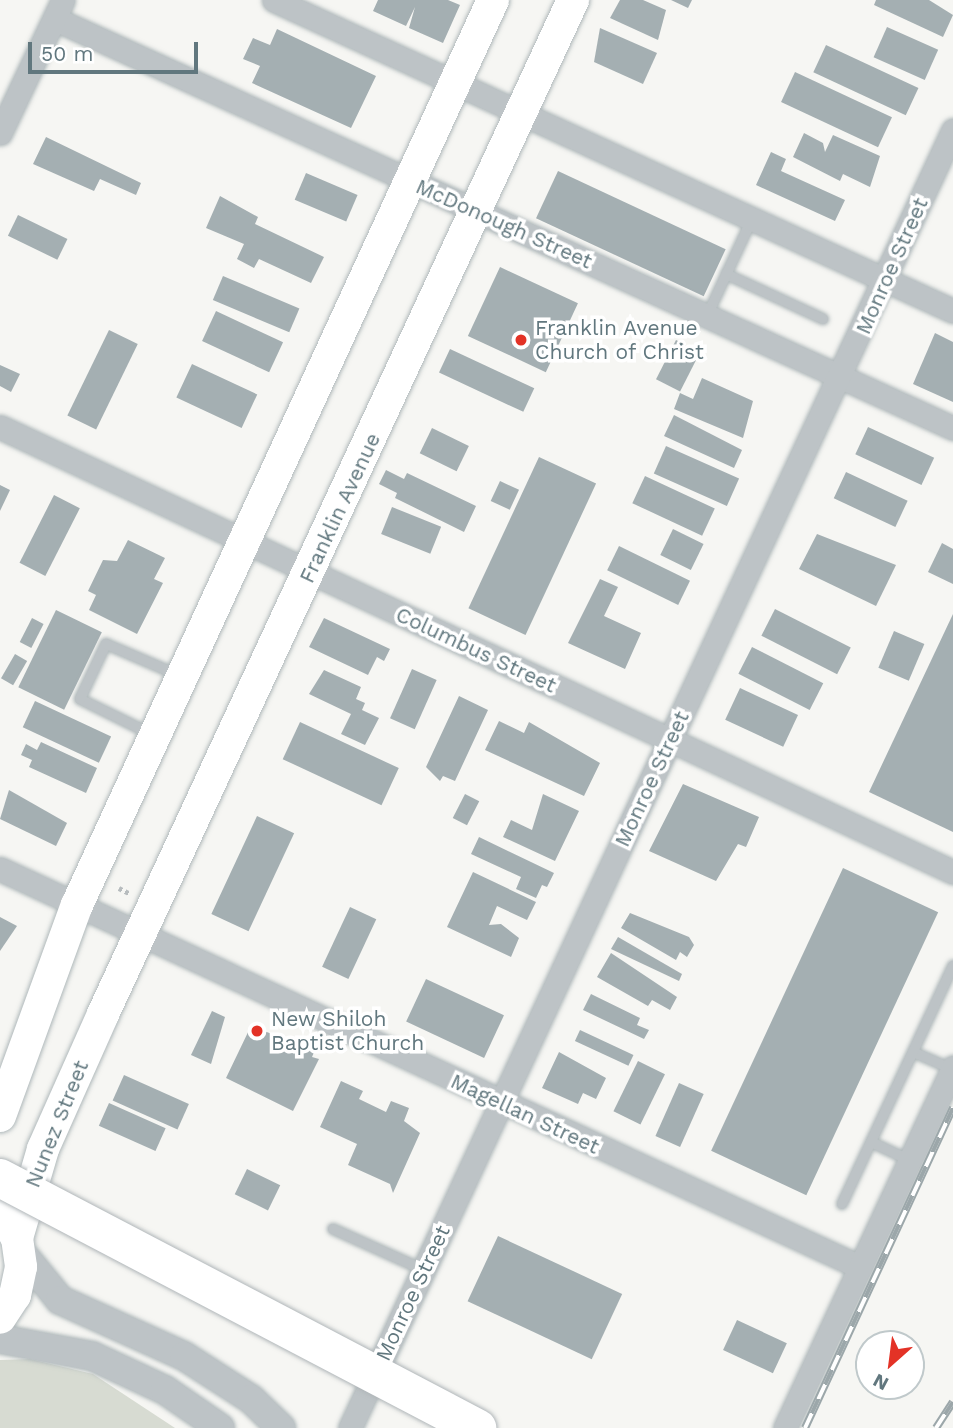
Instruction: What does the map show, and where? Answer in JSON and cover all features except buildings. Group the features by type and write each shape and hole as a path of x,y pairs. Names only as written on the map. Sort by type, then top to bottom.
{"highway":[{"path":"0,1178 477,1428"}],"main road":[{"path":"0,1116 77,905 153,734 493,0"},
{"name":"Franklin Avenue","path":"103,1014 310,574 573,0"},
{"name":"Nunez Street","path":"0,1318 20,1282 19,1245 43,1149 103,1014"},
{"path":"0,1209 19,1245"}],"street":[{"path":"274,0 523,111 953,311"},
{"path":"0,134 59,10"},
{"name":"McDonough Street","path":"59,10 409,181 953,428"},
{"name":"Monroe Street","path":"350,1428 886,281 953,130"},
{"name":"Columbus Street","path":"0,427 953,872"},
{"name":"Magellan Street","path":"0,869 502,1104 860,1267"},
{"path":"785,1428 952,1068"},
{"path":"19,1245 60,1300 184,1356 251,1399 281,1428"},
{"path":"0,1339 92,1356 165,1390 220,1428"}],"lane":[{"path":"707,316 752,219"},
{"path":"726,274 823,318"},
{"path":"153,734 80,699 106,644 180,676"},
{"path":"842,1205 953,966"},
{"path":"913,1052 952,1068"},
{"path":"871,1142 909,1160"},
{"path":"332,1229 424,1270"}],"path":[{"path":"119,888 131,894"}],"shaded area":[{"path":"30,1359 93,1374 175,1428 0,1428 0,1360"}],"railway":[{"path":"805,1428 953,1107"},
{"path":"936,1428 953,1402"}],"place":[{"name":"Franklin Avenue Church of Christ","path":"521,340"},
{"name":"New Shiloh Baptist Church","path":"257,1031"}]}
